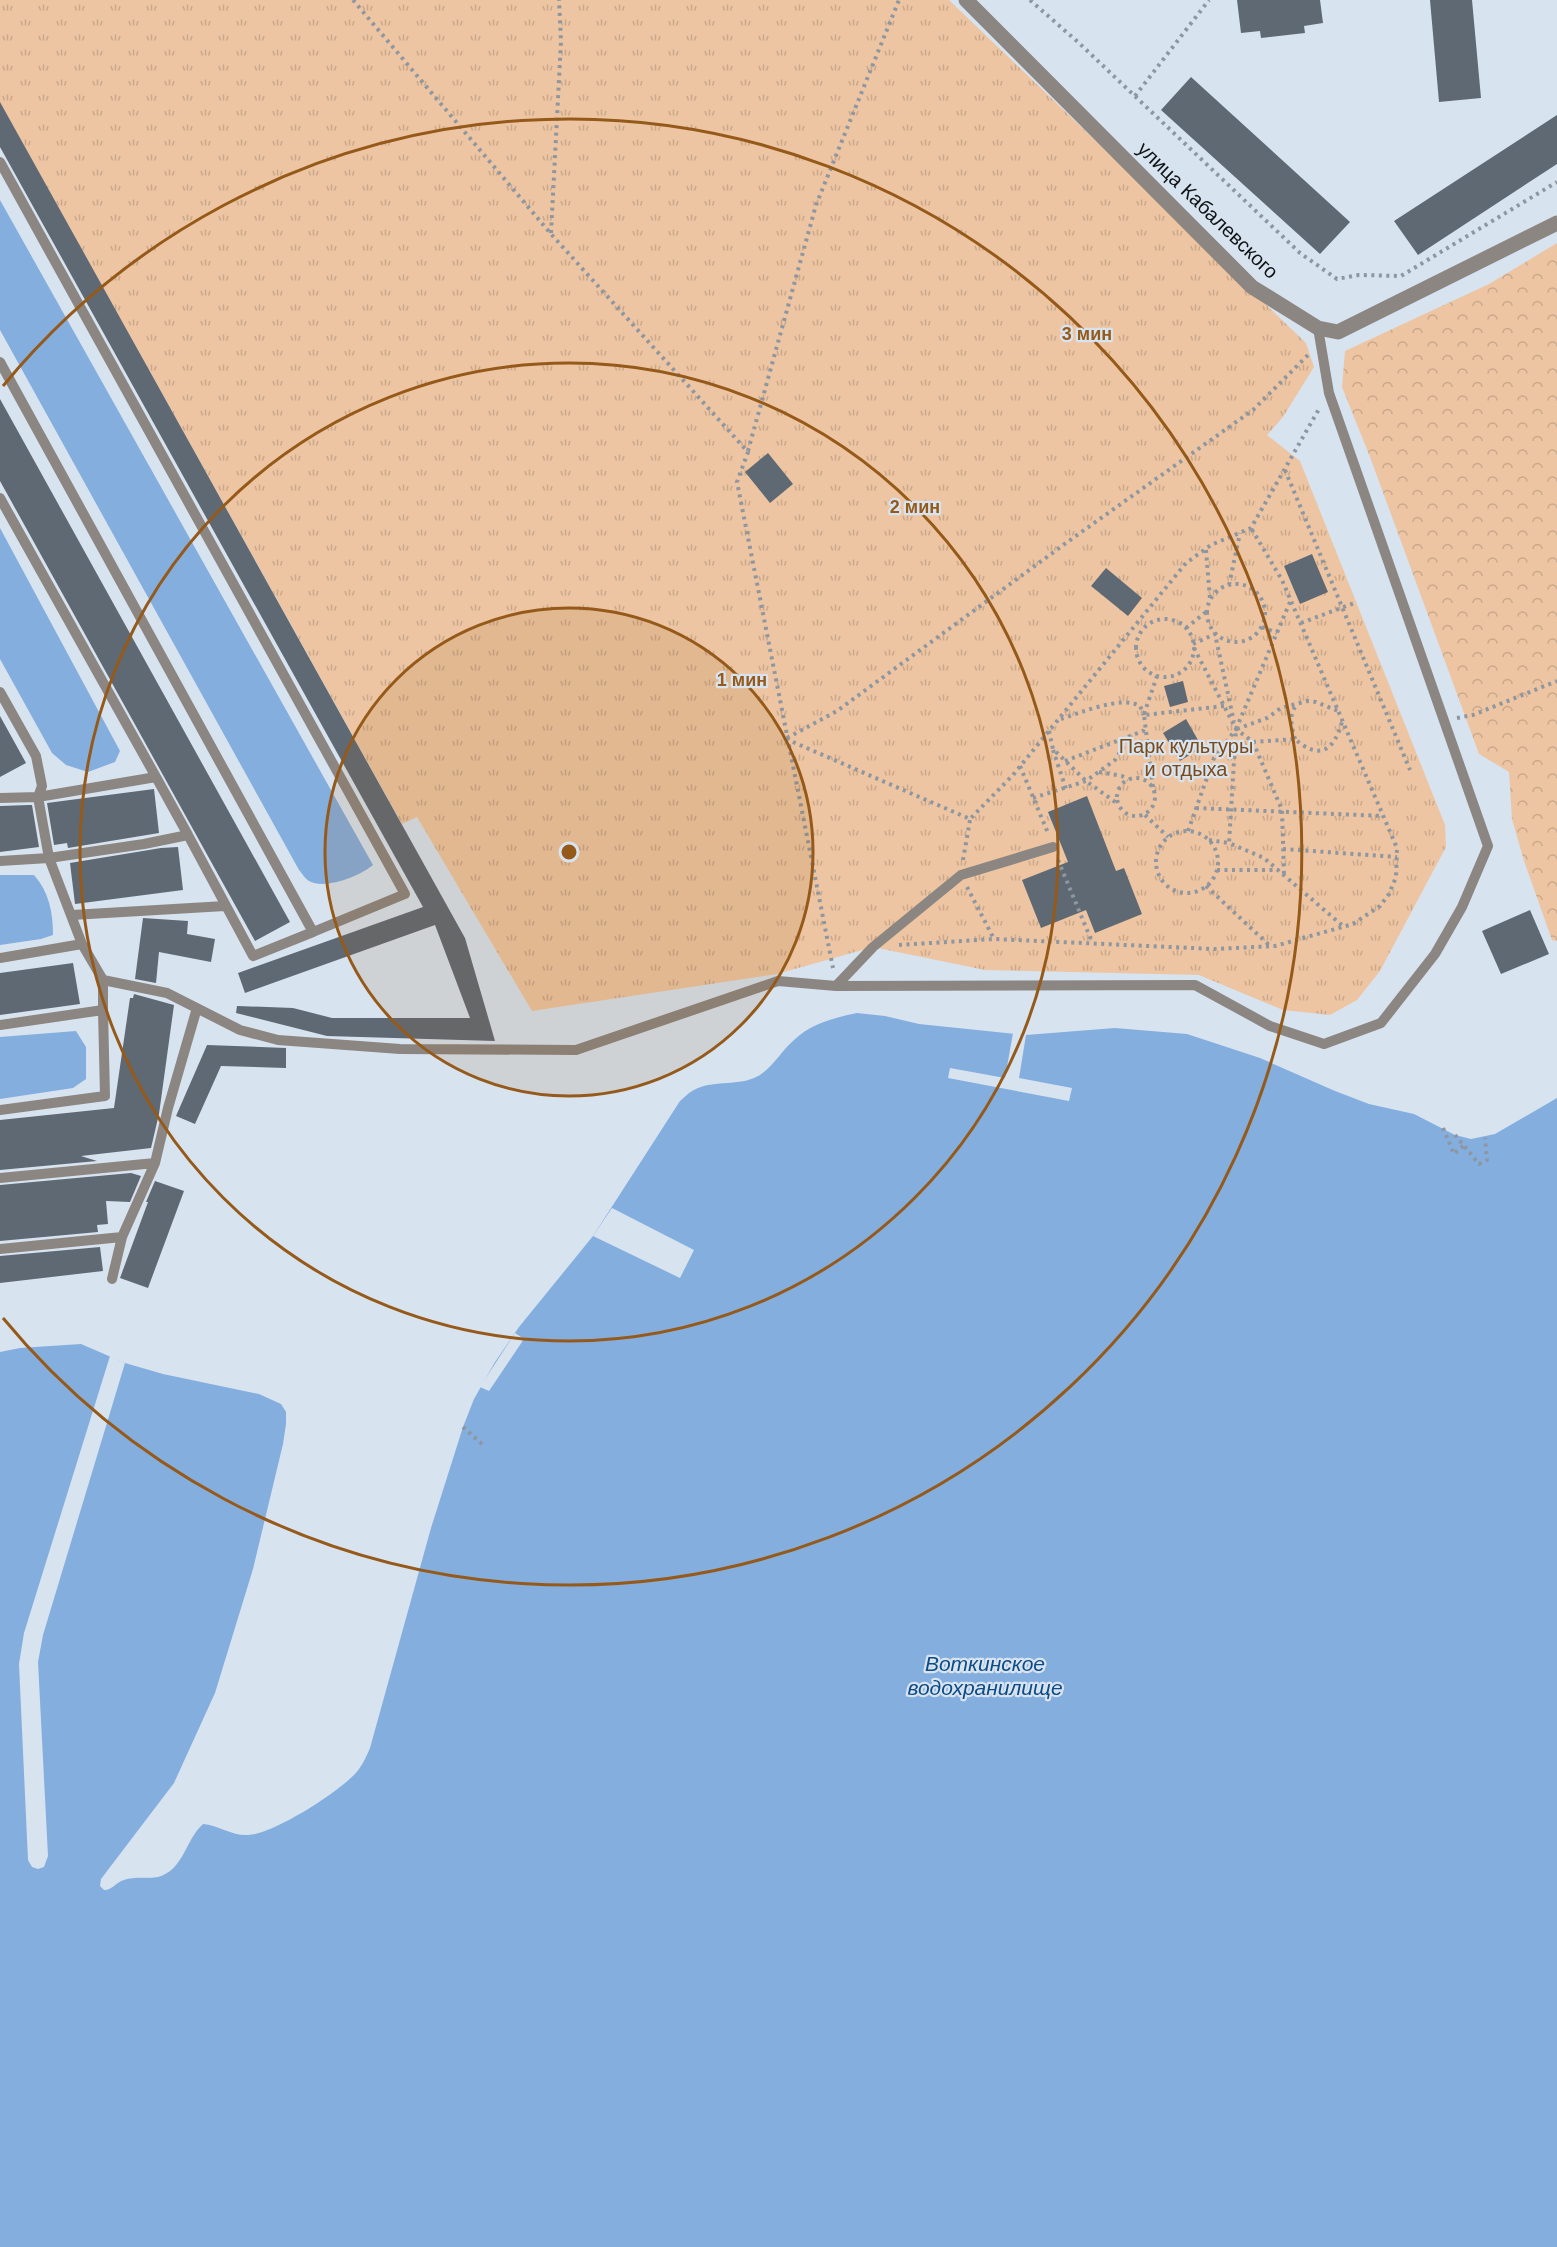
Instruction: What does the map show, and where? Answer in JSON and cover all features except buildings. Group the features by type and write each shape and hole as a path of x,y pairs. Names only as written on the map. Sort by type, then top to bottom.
{"street":[{"name":"улица Кабалевского","path":"966,0 1251,287 1320,335"},
{"path":"1320,335 1338,332 1557,223"}],"lane":[{"path":"0,162 284,671 405,894 253,956 0,498"},
{"path":"103,980 167,993 240,1030 278,1040 400,1049 576,1050 778,981 836,986 1195,986 1270,1026 1324,1044 1381,1023 1436,954 1462,907 1488,846 1329,393 1320,335"},
{"path":"0,362 313,932"},
{"path":"0,692 36,756 42,786 38,796 49,858 82,944 103,980 105,1096 0,1110"},
{"path":"0,798 38,796 156,777"},
{"path":"0,861 49,858 188,835"},
{"path":"836,986 873,946 961,875 1053,847"},
{"path":"72,915 225,906"},
{"path":"0,958 82,944"},
{"path":"112,1279 122,1238 155,1163 168,1108 197,1008"},
{"path":"0,1025 103,1010"},
{"path":"0,1178 155,1163"},
{"path":"0,1249 122,1238"}],"path":[{"path":"353,0 551,234 748,452"},
{"path":"551,234 561,41 559,0"},
{"path":"836,986 737,482 748,452 816,205 899,0"},
{"path":"1030,0 1300,252 1337,279 1359,275 1401,276 1557,182"},
{"path":"1135,96 1209,0"},
{"path":"786,739 837,711 1056,550 1253,410 1320,335"},
{"path":"786,739 970,819 1013,775 1186,563 1206,549 1251,528 1329,393"},
{"path":"1284,470 1410,770"},
{"path":"873,946 994,939 1214,949 1270,946 1353,924 1380,906 1389,894 1396,877 1397,848 1282,580 1251,528"},
{"path":"1228,585 1240,532"},
{"path":"1206,549 1210,600 1207,611 1208,623 1215,634 1236,729 1229,843"},
{"path":"1210,600 1218,590 1228,585 1241,584 1257,593 1265,609 1262,627 1254,636 1243,642 1231,642 1215,634"},
{"path":"1188,831 1214,758 1236,729 1291,601"},
{"path":"1301,623 1357,602"},
{"path":"1185,628 1207,611"},
{"path":"1193,646 1191,662 1183,671 1172,676 1157,676 1144,668 1138,658 1136,646 1147,626 1158,620 1170,620 1185,628 1236,729 1253,742 1282,810 1284,874"},
{"path":"1262,627 1277,633"},
{"path":"1193,646 1215,634"},
{"path":"1144,715 1157,676"},
{"path":"1444,721 1473,715 1557,681"},
{"path":"1053,749 1086,782 1118,804 1129,815 1137,817 1151,810 1156,795 1144,715 1140,706 1127,702 1103,706 1058,719"},
{"path":"1236,729 1267,718 1281,708 1298,704 1316,702 1338,711"},
{"path":"1298,704 1293,709 1291,720 1295,739 1305,748 1315,751 1328,749 1335,742 1342,721"},
{"path":"1144,715 1224,706"},
{"path":"1065,761 1143,731 1145,726"},
{"path":"1049,731 1066,789"},
{"path":"1034,798 1086,782 1115,760 1131,735"},
{"path":"1253,742 1295,739"},
{"path":"1099,772 1122,776 1128,780"},
{"path":"1118,804 1118,792 1121,785 1128,780 1144,779 1153,787"},
{"path":"1196,807 1383,816"},
{"path":"1145,815 1168,837"},
{"path":"1209,840 1218,857 1217,870 1206,886 1195,891 1182,892 1165,883 1158,872 1156,860 1160,847 1168,837 1179,832 1198,833 1209,840 1229,843 1264,858 1344,927"},
{"path":"1283,849 1397,857"},
{"path":"1217,870 1279,870"},
{"path":"1206,886 1270,946"},
{"path":"1443,1128 1454,1154 1464,1145"},
{"path":"1455,1135 1479,1164 1487,1160 1485,1138"},
{"path":"463,1427 484,1446"}],"green space":[{"name":"Парк культуры и отдыха","path":"0,0 949,0 1306,343 1314,367 1283,417 1267,435 1300,461 1445,825 1446,847 1380,971 1357,1000 1330,1015 1283,1010 1199,975 985,970 873,947 777,974 532,1011 417,817 402,824 0,103"},
{"path":"1557,243 1557,941 1552,940 1512,819 1509,772 1479,754 1342,387 1345,351 1489,284"}],"water":[{"path":"0,200 373,865 360,873 324,884 309,881 299,870 0,330"},
{"path":"0,528 120,751 115,762 88,772 66,765 52,753 0,659"},
{"path":"0,875 34,875 49,903 53,935 0,945"},
{"name":"Воткинское водохранилище","path":"857,1013 885,1016 919,1024 1026,1035 1115,1028 1187,1034 1260,1058 1369,1104 1414,1114 1455,1135 1471,1139 1495,1134 1557,1098 1557,2247 0,2247 0,1352 20,1348 81,1344 125,1363 163,1374 259,1394 281,1404 286,1412 283,1444 253,1569 215,1693 174,1783 101,1879 100,1886 107,1890 128,1879 158,1877 167,1873 179,1861 203,1824 242,1835 274,1828 324,1799 359,1769 370,1748 431,1528 463,1427 474,1399 495,1362 519,1327 593,1236 680,1101 690,1092 701,1087 754,1078 765,1071 789,1045 808,1029 832,1019"},
{"path":"76,1031 86,1047 86,1079 73,1088 0,1099 0,1037"}],"pier":[{"path":"1013,1033 1026,1035 1019,1078 1072,1088 1069,1101 948,1078 950,1068 1005,1078"},
{"path":"612,1208 694,1250 680,1278 593,1236"},
{"path":"515,1333 524,1339 489,1391 480,1387"},
{"path":"110,1356 125,1363 43,1635 38,1662 48,1856 44,1867 38,1869 32,1867 28,1860 19,1664 24,1633"}]}
